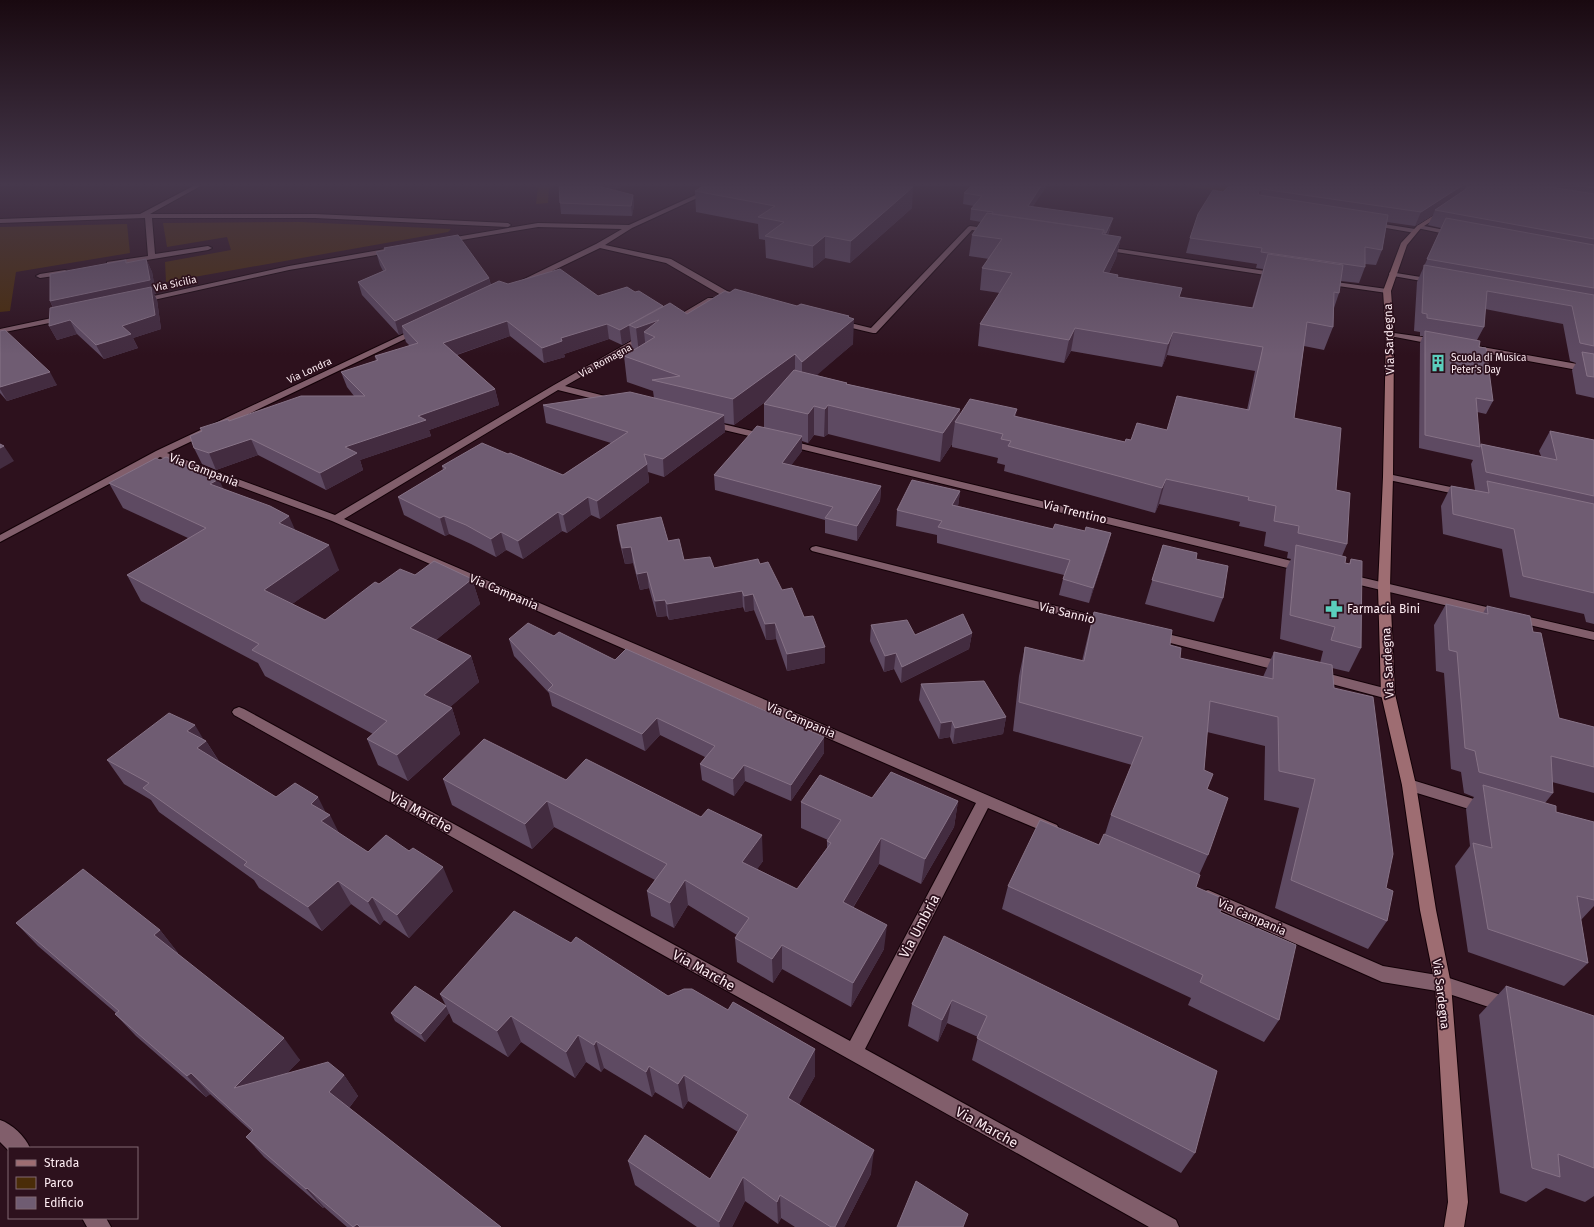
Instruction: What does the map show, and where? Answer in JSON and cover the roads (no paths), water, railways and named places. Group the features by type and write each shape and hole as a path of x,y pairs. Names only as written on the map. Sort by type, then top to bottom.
{"street":[{"path":"150,240 152,257"},
{"path":"434,242 445,240"},
{"path":"504,290 608,240"},
{"path":"828,320 873,331 958,240"},
{"name":"Via Sardegna","path":"1408,240 1404,245 1387,291 1390,334 1388,477 1384,587 1388,694 1409,785 1428,910 1443,984 1458,1202 1454,1227"},
{"path":"599,246 668,261 724,293 746,299"},
{"path":"1096,247 1285,276"},
{"path":"102,266 208,248"},
{"name":"Via Sicilia","path":"135,302 289,268 396,249"},
{"path":"40,276 71,271"},
{"path":"1393,274 1439,282"},
{"path":"1316,280 1387,291"},
{"path":"668,324 724,293"},
{"path":"0,331 73,315"},
{"name":"Via Londra","path":"0,539 159,453 425,327"},
{"name":"Via Romagna","path":"336,519 557,387 654,332"},
{"path":"1390,334 1447,344"},
{"path":"1463,346 1594,370"},
{"path":"557,387 627,404"},
{"name":"Via Trentino","path":"696,420 1317,571"},
{"name":"Via Campania","path":"159,453 336,519 1065,835"},
{"path":"1388,477 1474,495"},
{"name":"Via Sannio","path":"816,549 1116,625"},
{"path":"1340,577 1594,636"},
{"path":"1147,633 1293,670"},
{"path":"1308,673 1388,694"},
{"name":"Via Marche","path":"239,712 1169,1227"},
{"path":"1409,785 1498,811"},
{"name":"Via Umbria","path":"853,1053 985,800"},
{"name":"Via Campania","path":"1196,892 1382,974 1443,984 1520,1010"},
{"path":"0,1129 19,1147"},
{"path":"93,1219 101,1227"}],"place":[{"name":"Scuola di Musica Peter's Day","path":"1438,363"},
{"name":"Farmacia Bini","path":"1334,609"}]}
